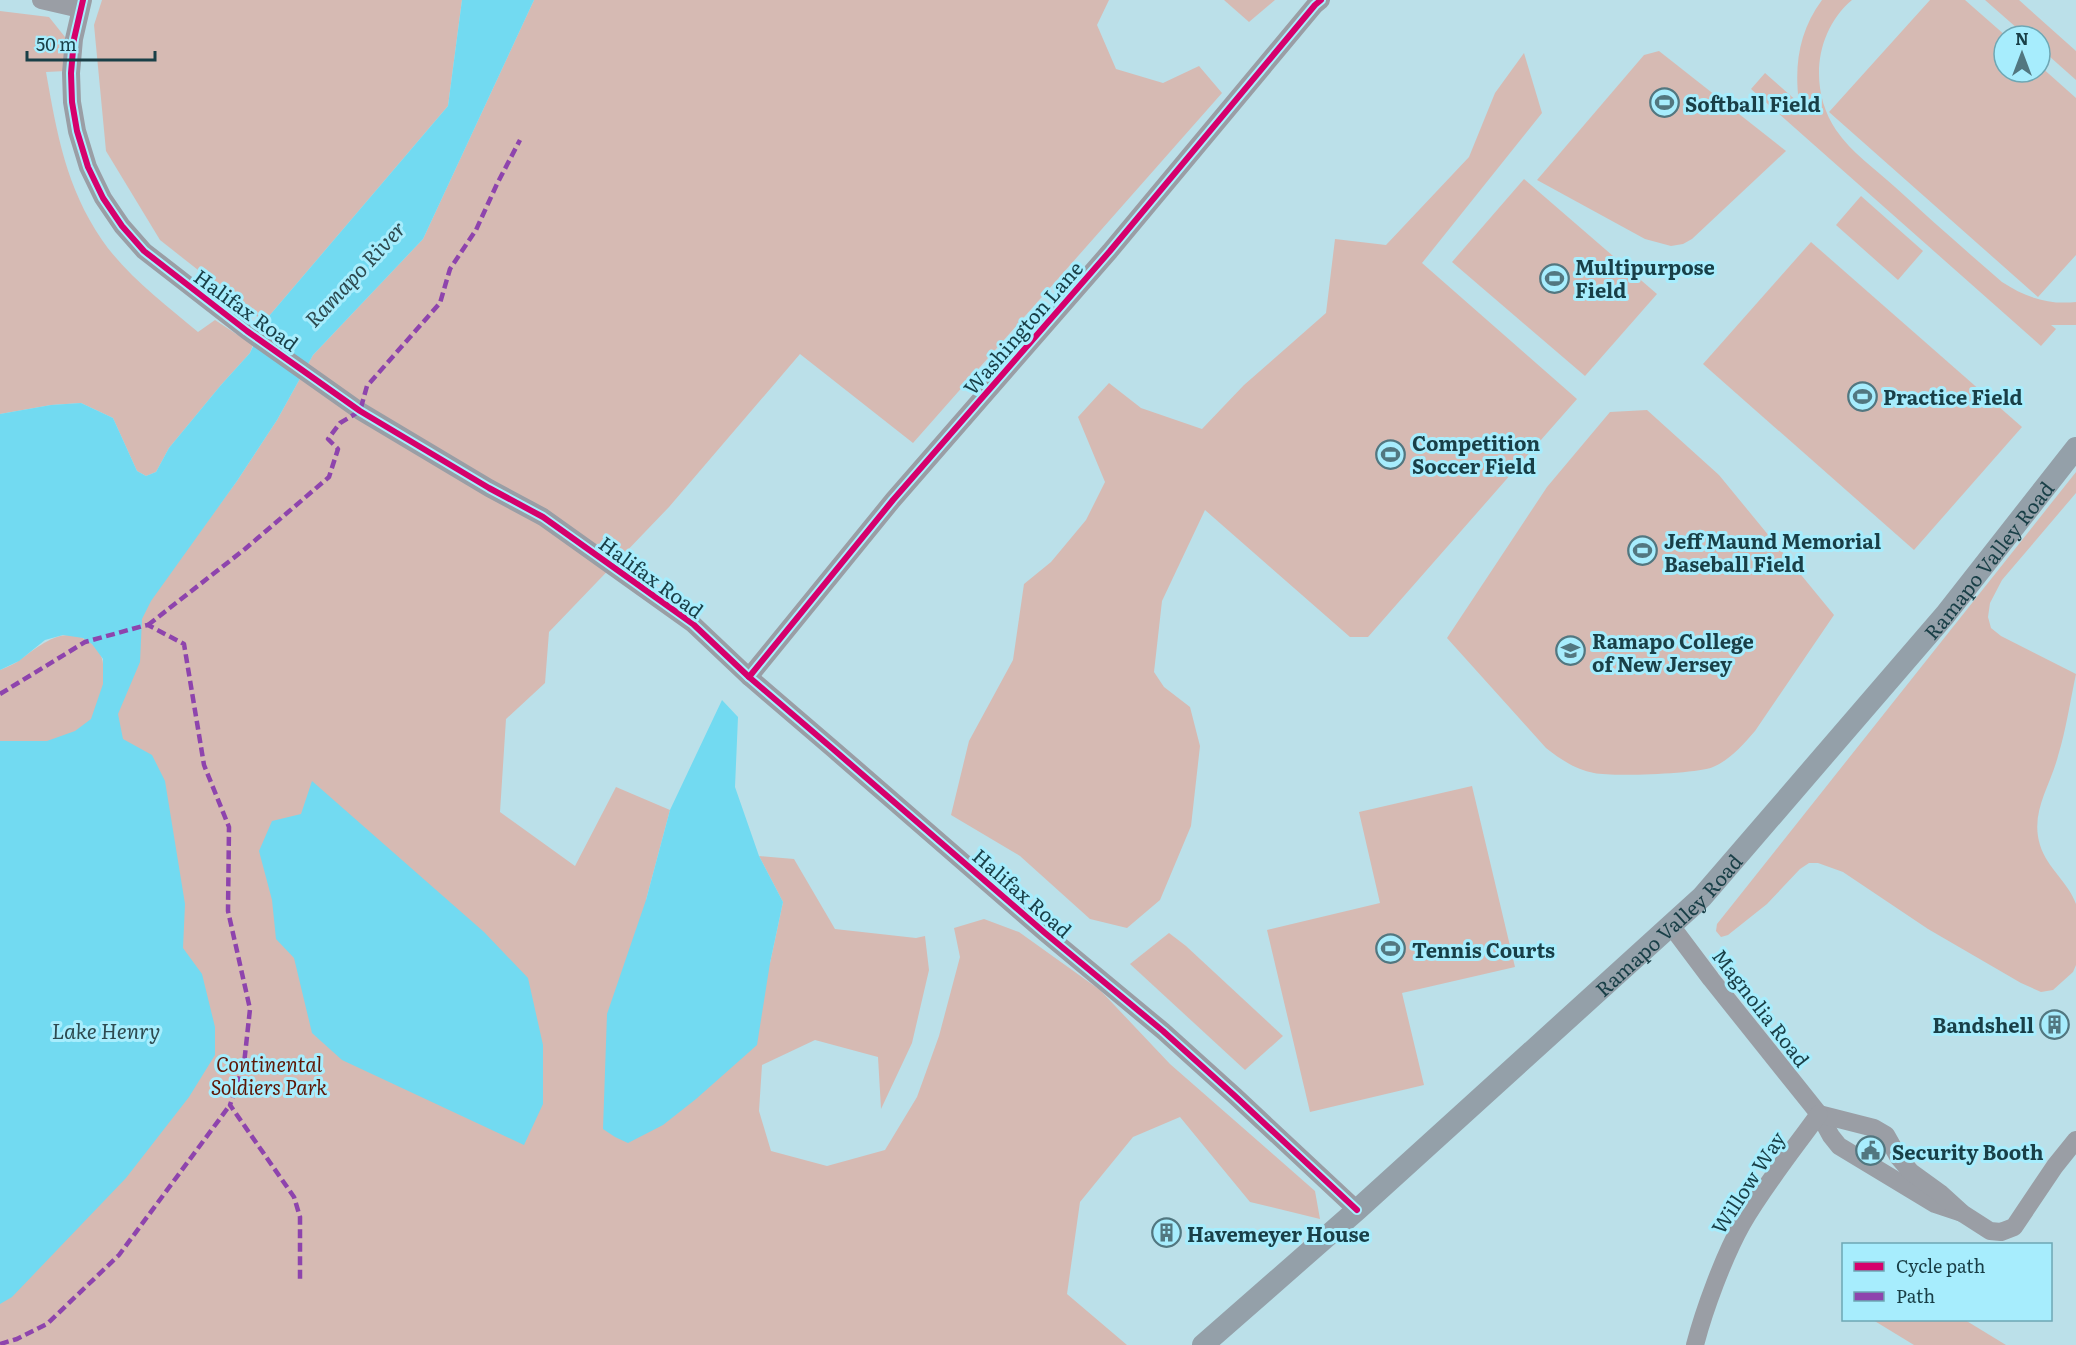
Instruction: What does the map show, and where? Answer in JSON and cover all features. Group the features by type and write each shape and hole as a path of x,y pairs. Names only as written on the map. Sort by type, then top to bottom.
{"main road":[{"name":"Ramapo Valley Road","path":"1203,1345 1672,927 1723,875 1945,615 2076,448"}],"street":[{"path":"41,0 82,5"},
{"name":"Washington Lane","path":"749,677 893,500 1110,250 1321,0"},
{"name":"Halifax Road","path":"82,5 74,39 72,61 72,102 77,131 88,167 103,198 122,226 144,251 247,331 360,411 543,518 693,624 749,677 1045,933 1163,1031 1357,1210"},
{"name":"Magnolia Road","path":"1672,927 1819,1114 1839,1146 1935,1204 1962,1213"},
{"path":"1819,1114 1874,1128 1886,1135 1899,1158 1911,1172 1940,1193 1962,1213 1990,1231 2001,1232 2014,1227 2055,1166 2076,1140"},
{"name":"Willow Way","path":"1695,1345 1710,1301 1742,1224 1819,1114"}],"green space":[{"path":"102,0 462,0 448,106 264,322 160,240 106,151 94,25"},
{"name":"Continental Soldiers Park","path":"534,0 1109,0 1097,25 1116,69 1163,83 1199,66 1222,93 913,443 800,354 669,507 549,632 545,683 506,719 500,812 575,866 616,787 670,810 646,900 770,963 783,902 759,856 794,859 835,929 916,938 925,936 929,970 912,1043 881,1109 878,1057 815,1040 762,1065 759,1111 771,1151 827,1166 885,1150 917,1097 939,1036 960,957 954,928 984,919 1019,932 1100,990 1170,1064 1315,1191 1320,1219 1250,1202 1180,1117 1133,1137 1080,1202 1067,1294 1127,1345 0,1345 0,670 44,643 70,635 91,643 100,655 103,664 237,481 277,420 313,355 423,239"},
{"path":"1224,0 1275,0 1249,22"},
{"path":"1822,0 1852,0 1839,13 1830,28 1823,45 1820,62 1819,80 1822,97 1827,114 1842,138 2002,282 2037,299 2076,302 2076,325 2051,325 2056,329 2041,346 1751,89 1765,73 1799,103 1797,75 1800,49 1808,24"},
{"path":"1930,0 1965,0 1992,24 1992,84 2052,84 2052,77 2076,98 2076,255 2038,297 1829,112"},
{"path":"1985,0 2019,0 2046,24 2012,24"},
{"path":"0,11 49,17 65,37 66,71 46,72 54,117 71,180 102,240 123,266 147,289 198,332 215,320 253,345 250,353 169,448 156,472 146,476 137,471 113,418 81,403 51,405 0,414"},
{"path":"2052,30 2076,51 2076,80 2052,59"},
{"name":"Softball Field","path":"1659,51 1786,151 1692,239 1683,244 1671,246 1645,239 1537,180 1644,55"},
{"path":"1524,53 1542,113 1422,263 1577,399 1368,637 1350,637 1205,510 1162,601 1154,672 1164,687 1190,707 1200,746 1191,826 1160,900 1127,928 1090,919 1020,856 951,815 969,741 1013,660 1024,584 1051,562 1086,520 1105,482 1078,417 1109,383 1141,408 1202,429 1244,385 1326,313 1335,239 1386,245 1469,157 1495,93"},
{"name":"Multipurpose Field","path":"1524,179 1657,294 1585,376 1452,262"},
{"path":"1861,196 1923,251 1898,280 1836,225"},
{"name":"Practice Field","path":"1811,242 2022,427 1914,550 1703,364"},
{"name":"Jeff Maund Memorial Baseball Field","path":"1647,410 1719,475 1834,615 1755,731 1725,760 1713,767 1673,773 1635,775 1594,773 1568,764 1546,748 1447,638 1547,487 1610,412"},
{"path":"2076,472 2076,493 2002,580 1990,603 1988,617 1991,628 2001,636 2076,674 2061,746 2042,800 2037,822 2043,853 2073,896 2076,904 2076,965 2073,972 2053,990 2041,992 2021,983 1928,929 1843,872 1818,863 1809,863 1800,869 1767,904 1728,935 1721,937 1716,931 1717,924"},
{"name":"Tennis Courts","path":"1472,786 1515,967 1402,993 1424,1085 1310,1112 1267,930 1380,903 1359,812"},
{"path":"1169,933 1283,1036 1245,1070 1130,964"},
{"path":"1875,1321 1967,1321 2006,1345 1914,1345"}],"water":[{"path":"462,0 534,0 423,239 313,355 277,420 237,481 151,601 142,619 140,662 118,714 123,739 152,755 165,781 185,904 183,948 202,974 215,1027 215,1055 189,1097 126,1178 12,1297 0,1304 0,741 47,741 75,731 91,719 103,684 103,659 92,644 83,638 63,635 45,640 19,661 0,670 0,414 51,405 81,403 113,418 137,471 146,476 156,472 169,448 250,353 264,322 448,106"},
{"path":"722,700 738,717 735,787 759,856 783,902 770,963 757,1045 663,1125 628,1143 603,1129 607,1014 646,900 670,810"},
{"path":"312,781 484,932 528,978 543,1045 543,1104 524,1145 342,1060 312,1033 294,958 276,939 272,900 259,851 272,821 301,814"}],"marked path":[{"path":"148,625 245,549 329,477 338,449 328,439 340,423 360,411 367,386 440,303 450,269 476,230 520,140"},
{"path":"0,694 85,642 143,626 148,625 184,644 204,765 229,827 228,911 250,1009 244,1064 230,1105 294,1197 300,1217 300,1280"},
{"path":"0,1344 17,1339 47,1324 119,1255 230,1105"}],"cycle path":[{"path":"83,0 74,39 71,73 72,102 77,131 88,167 103,198 122,226 144,251 247,331 360,411 489,488 543,517 693,624 749,677 1045,933 1163,1031 1357,1210"},
{"path":"749,677 893,500 1110,251 1321,0"}],"place":[{"name":"Softball Field","path":"1664,103"},
{"name":"Multipurpose Field","path":"1554,278"},
{"name":"Practice Field","path":"1862,396"},
{"name":"Competition Soccer Field","path":"1391,454"},
{"name":"Jeff Maund Memorial Baseball Field","path":"1643,551"},
{"name":"Ramapo College of New Jersey","path":"1571,651"},
{"name":"Tennis Courts","path":"1391,949"},
{"name":"Bandshell","path":"2055,1024"},
{"name":"Security Booth","path":"1871,1151"},
{"name":"Havemeyer House","path":"1166,1233"}],"water label":[{"name":"Ramapo River","path":"354,273"},
{"name":"Lake Henry","path":"106,1029"}]}
